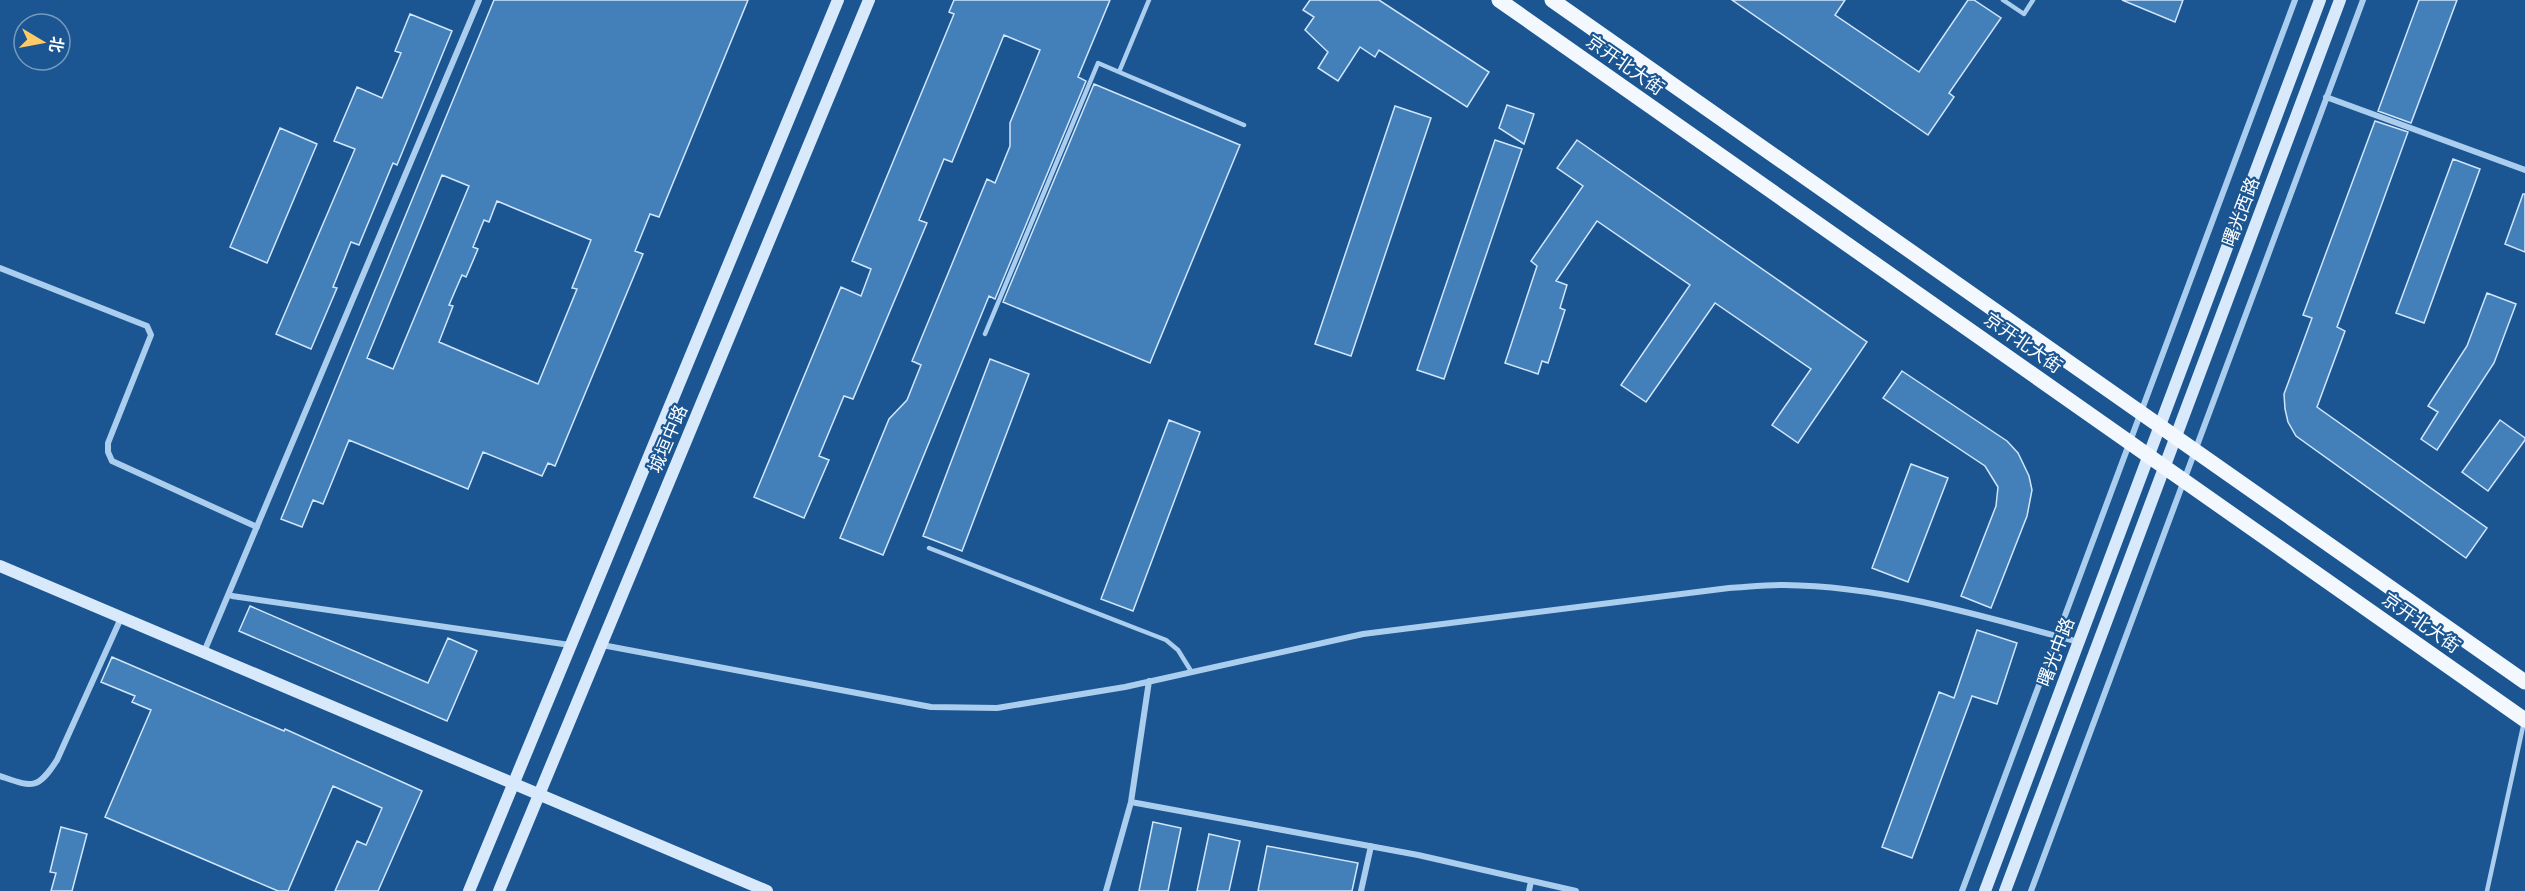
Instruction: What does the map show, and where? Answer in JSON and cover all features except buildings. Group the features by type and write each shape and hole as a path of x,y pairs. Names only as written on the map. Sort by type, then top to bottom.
{"main road":[{"name":"城垣中路","path":"469,891 838,0"},
{"name":"城垣中路","path":"499,891 869,0"},
{"name":"京开北大街","path":"1499,0 2525,720"},
{"name":"京开北大街","path":"1552,0 2525,682"},
{"name":"曙光西路","path":"2160,425 2320,0"},
{"name":"曙光西路","path":"2176,436 2340,0"},
{"name":"曙光中路","path":"1985,891 2160,425"},
{"name":"曙光中路","path":"2005,891 2176,436"},
{"path":"0,566 767,891"}],"street":[{"path":"204,652 479,0"},
{"path":"1962,891 2295,0"},
{"path":"2031,891 2363,0"},
{"path":"2326,98 2525,170"},
{"path":"0,268 147,326 151,335 108,443 108,452 112,460 257,527"},
{"path":"601,645 931,707 1006,707 1149,681 1363,634 1729,588 1784,585 1869,593 1924,603 2078,643"},
{"path":"232,596 571,645"},
{"path":"0,776 28,786 37,784 45,778 57,760 121,618"},
{"path":"1106,891 1131,802 1149,681"},
{"path":"1131,802 1371,846 1576,891"},
{"path":"1361,891 1371,846"},
{"path":"1529,891 1531,881"}],"lane":[{"path":"1119,72 1149,0"},
{"path":"2003,0 2024,14 2033,0"},
{"path":"985,334 1098,63 1244,125"},
{"path":"929,548 1166,640 1178,650 1191,671"},
{"path":"2487,891 2525,720"}]}
